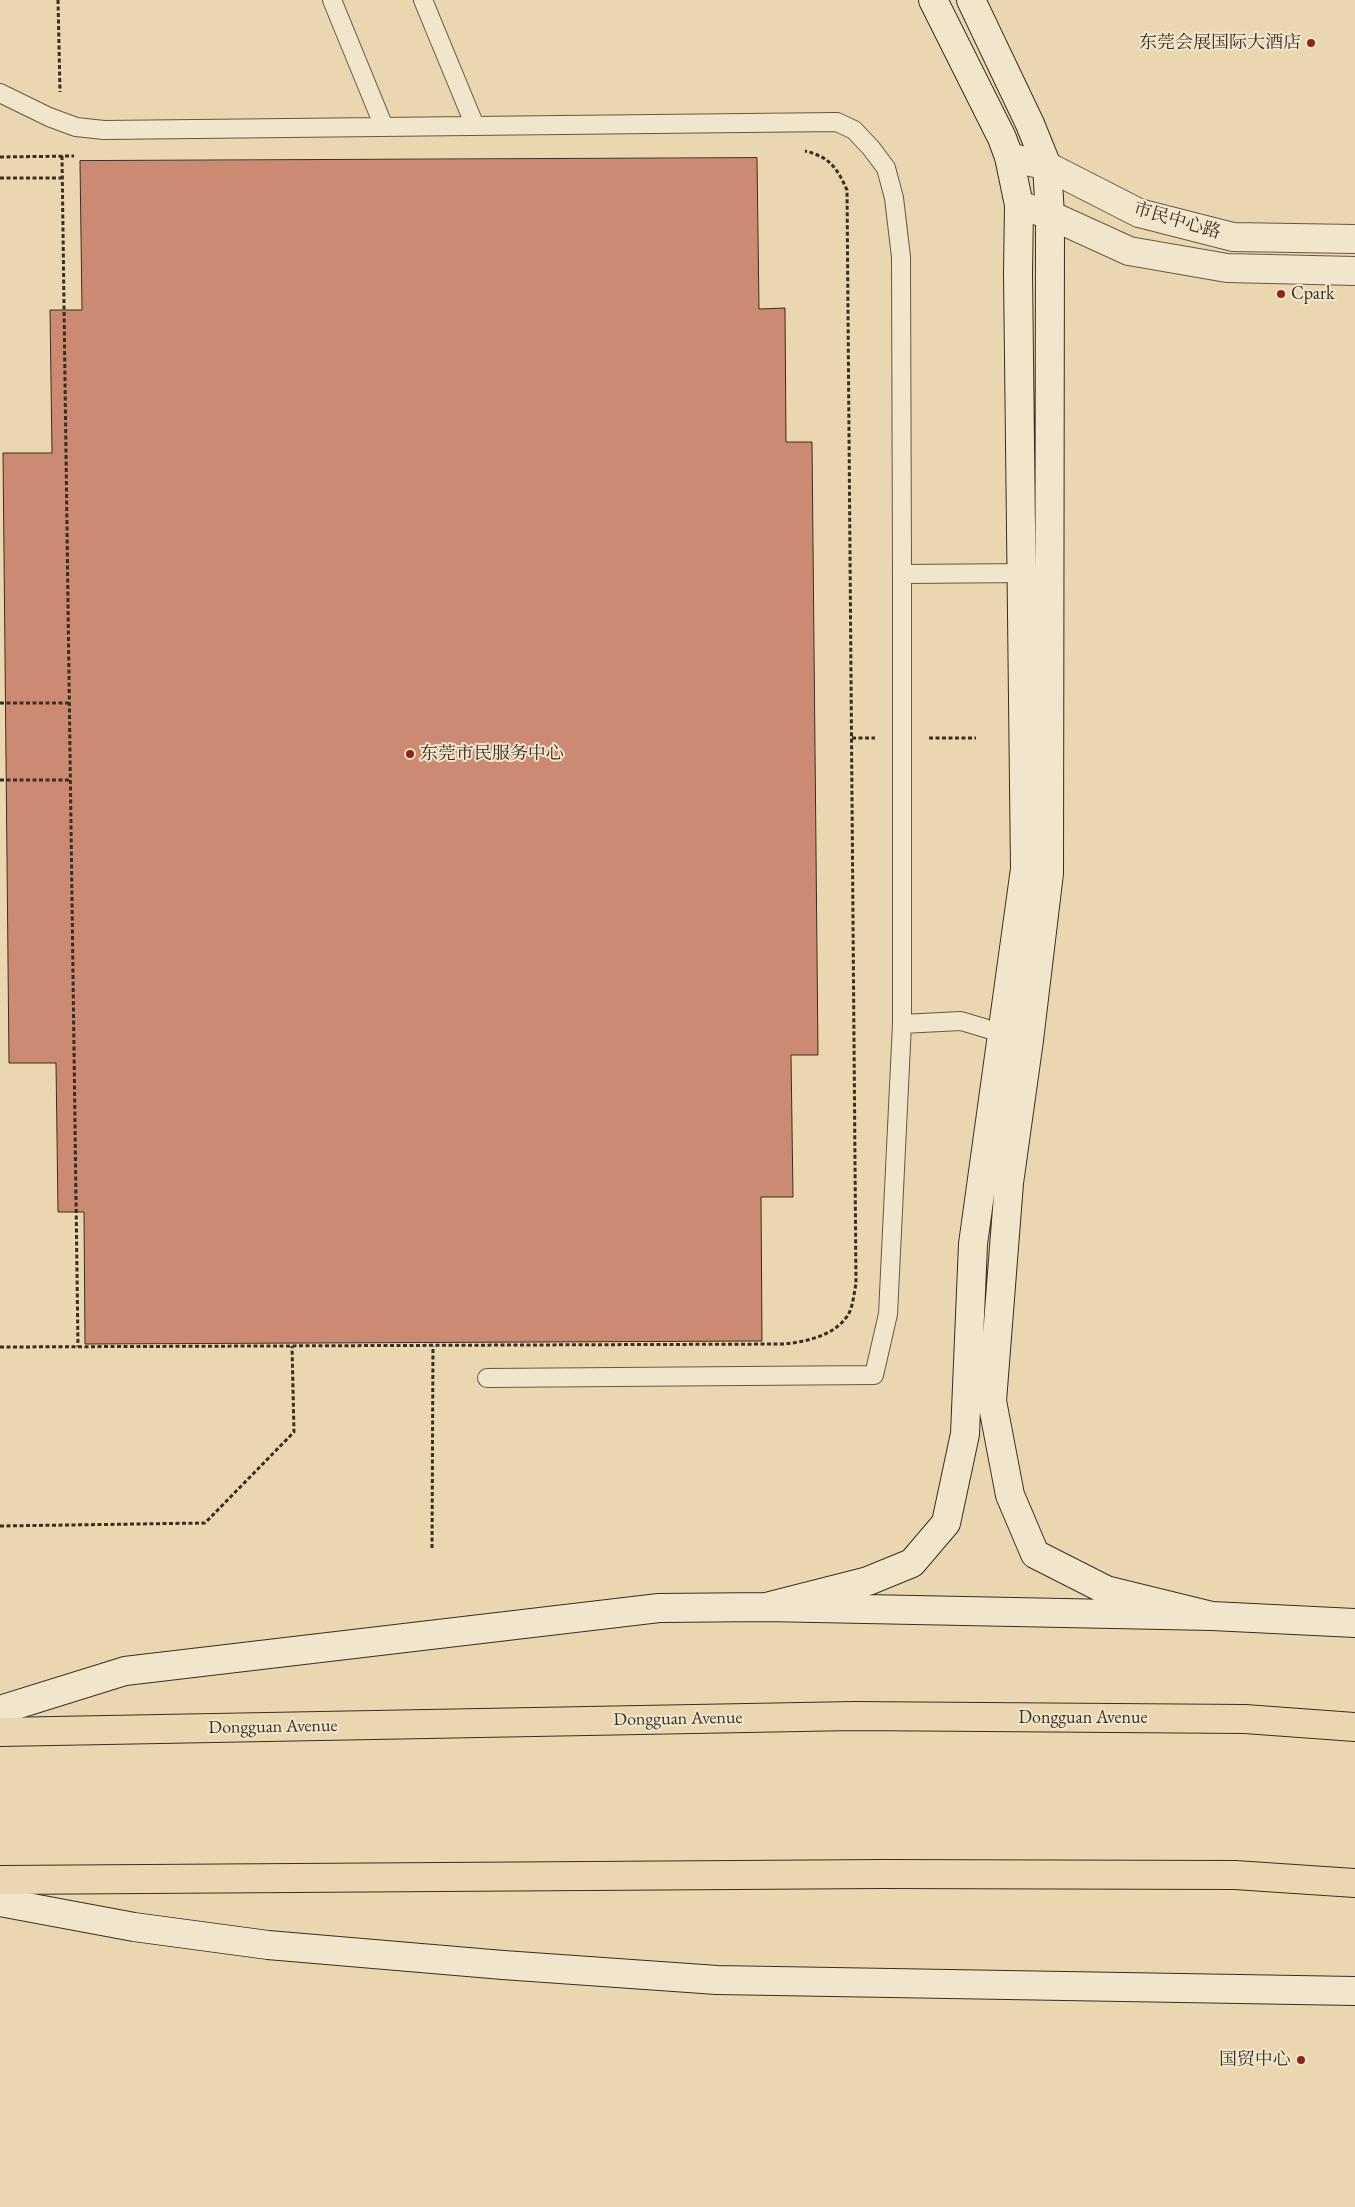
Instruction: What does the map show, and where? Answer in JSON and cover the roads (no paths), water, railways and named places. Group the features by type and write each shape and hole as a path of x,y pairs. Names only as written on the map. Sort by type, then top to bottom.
{"main road":[{"name":"Dongguan Avenue","path":"0,1732 854,1716 1244,1720 1355,1727"},
{"path":"0,1880 882,1874 1235,1875 1355,1884"}],"street":[{"path":"766,1608 868,1581 912,1563 946,1522 965,1434 973,1244 1025,869 1019,205 1009,158 1002,138 933,0"},
{"path":"971,0 1030,124 1046,166 1050,214 1048,873 1029,1040 1009,1183 992,1401 1010,1495 1035,1554 1106,1590 1212,1616"},
{"name":"市民中心路","path":"1009,158 1046,166 1138,213 1232,237 1355,239"},
{"name":"市民中心路","path":"1019,205 1050,214 1130,251 1227,268 1355,271"},
{"path":"0,1710 125,1671 659,1608 766,1608 1212,1616 1355,1623"},
{"path":"0,1902 134,1927 268,1945 503,1965 707,1979 1355,1990"}],"lane":[{"path":"332,0 384,127"},
{"path":"422,0 475,126"},
{"path":"0,94 76,127 104,130 837,122 854,130 872,148 886,168 894,198 900,249 902,1024 888,1314 874,1376 487,1378"},
{"path":"902,574 1048,573"},
{"path":"902,1024 961,1021 1002,1035 1029,1040"}],"place":[{"name":"东莞会展国际大酒店","path":"1311,43"},
{"name":"Cpark","path":"1281,294"},
{"name":"东莞市民服务中心","path":"410,754"},
{"name":"国贸中心","path":"1301,2060"}]}
